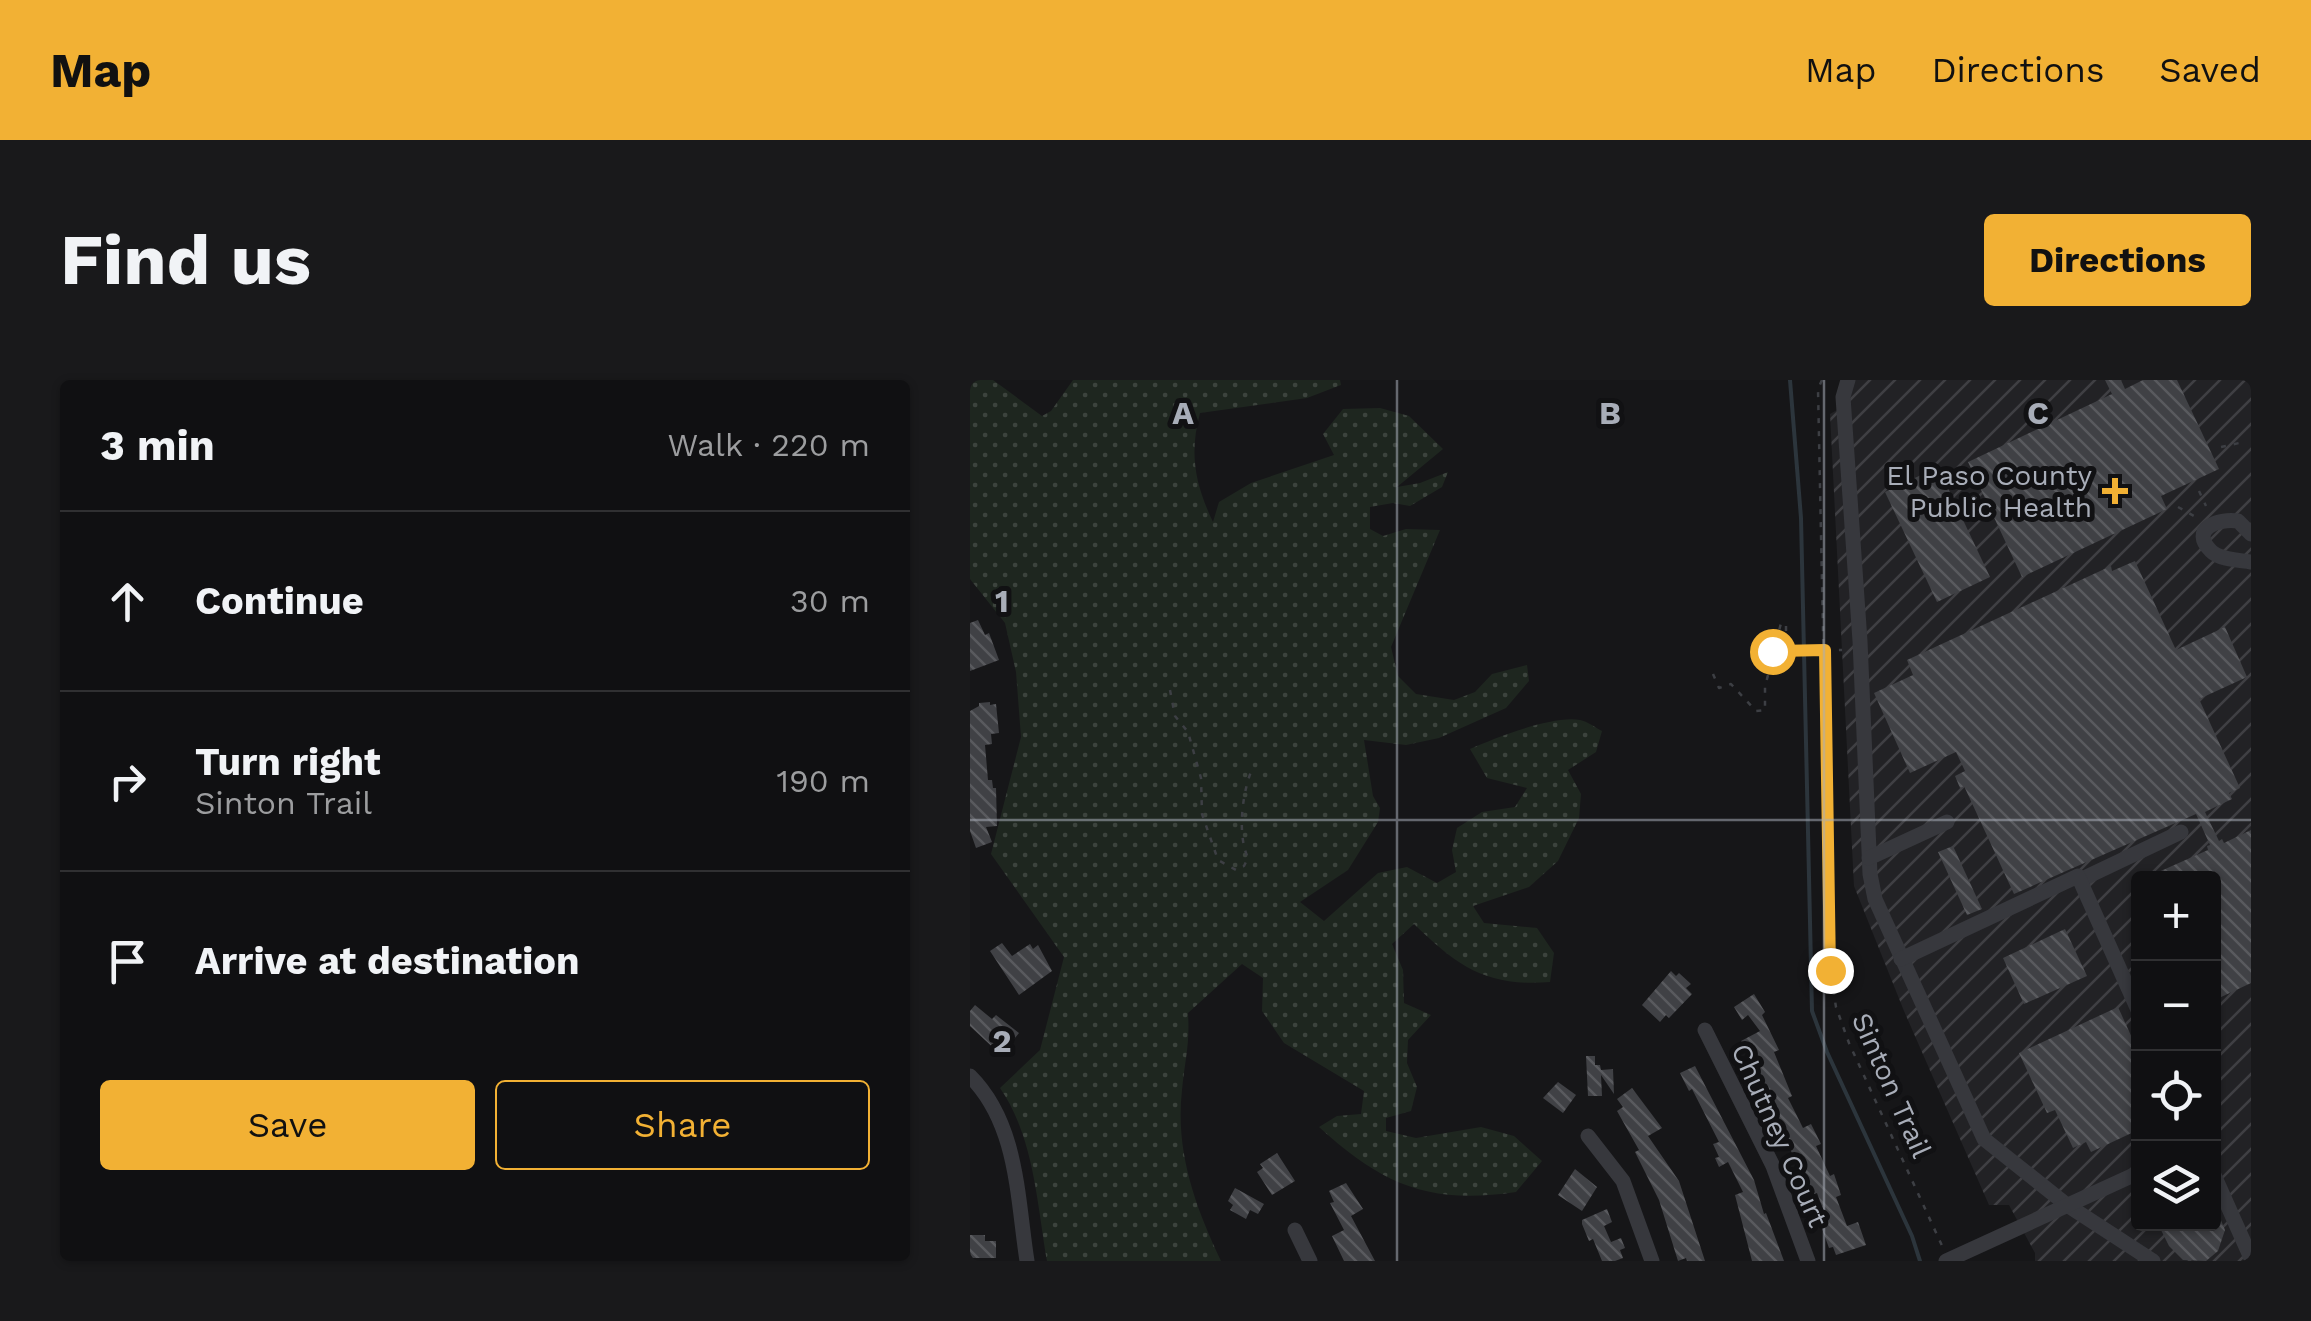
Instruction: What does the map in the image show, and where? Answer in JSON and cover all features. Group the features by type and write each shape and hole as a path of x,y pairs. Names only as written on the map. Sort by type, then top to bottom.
{"street":[{"path":"1848,380 1843,396 1860,641 1869,858 1875,899 1984,1138 2066,1205 2154,1261"},
{"path":"2251,534 2238,521 2217,519 2206,536 2209,550 2216,555 2251,562"},
{"path":"1869,858 1947,822"},
{"path":"2080,880 2181,832"},
{"path":"1902,959 2078,876 2131,994"},
{"name":"Chutney Court","path":"1706,1030 1773,1166 1808,1261"},
{"path":"970,1076 988,1097 1006,1133 1026,1261"},
{"path":"1588,1136 1622,1180 1652,1261"},
{"path":"1946,1260 2131,1176"},
{"path":"2221,1191 2251,1258"},
{"path":"1295,1230 1310,1261"}],"path":[{"name":"Sinton Trail","path":"1822,380 1818,388 1830,970 1836,1007 1849,1044 1946,1260"},
{"path":"2222,448 2239,443"},
{"path":"2199,491 2206,506"},
{"path":"2178,507 2194,516"},
{"path":"1713,674 1720,688 1732,684 1756,711 1765,710 1765,687 1781,623 1786,624 1786,650"},
{"path":"1772,651 1842,650"},
{"path":"1170,690 1175,716 1188,732 1201,778 1207,832 1222,865 1236,870 1248,858 1242,841 1242,803 1253,767"}],"shaded area":[{"path":"970,380 993,380 1042,416 1051,411 1073,380 1340,380 1341,385 1307,398 1200,413 1196,469 1213,522 1219,502 1251,483 1334,455 1323,434 1343,409 1380,408 1409,416 1443,449 1397,487 1448,472 1442,487 1410,506 1393,503 1370,507 1370,529 1383,536 1406,529 1440,530 1391,647 1398,676 1416,694 1454,700 1475,692 1492,674 1527,665 1529,681 1506,708 1439,738 1406,745 1364,740 1373,796 1380,808 1378,822 1348,870 1300,902 1324,921 1378,873 1407,867 1437,883 1456,872 1452,850 1457,828 1482,812 1515,807 1527,788 1487,778 1470,749 1524,728 1569,719 1602,731 1596,752 1568,770 1581,794 1579,818 1558,861 1529,887 1473,906 1484,923 1537,928 1554,953 1550,982 1508,981 1475,971 1445,952 1414,924 1392,944 1403,970 1404,1003 1431,1015 1408,1040 1407,1063 1417,1087 1411,1111 1386,1118 1386,1131 1416,1138 1481,1127 1514,1136 1542,1161 1516,1192 1432,1192 1387,1176 1342,1147 1319,1127 1337,1116 1361,1114 1364,1091 1284,1043 1262,1011 1263,978 1242,964 1188,1013 1182,1090 1181,1135 1189,1178 1221,1261 1047,1261 1027,1149 1000,1088 1040,1050 1064,957 991,854 1021,737 1016,672 1005,623 970,579"},
{"path":"1853,380 2251,380 2251,1261 2035,1261 2035,1253 2009,1205 1989,1205 1854,886 1830,414 1839,409"}],"building":[{"path":"2105,380 2121,380 2125,389 2143,380 2177,380 2219,469 2161,496 2167,509 2022,577 1968,462 2112,394"},
{"path":"1938,467 1990,577 1937,602 1885,492"},
{"path":"2135,561 2176,650 2225,627 2247,677 2199,699 2240,788 2229,793 2232,799 2205,812 2219,841 2224,843 2251,830 2251,983 2221,997 2221,871 2161,871 2208,850 2210,845 2196,814 2014,894 1964,786 1960,788 1955,776 1965,771 1956,752 1910,773 1874,693 1913,675 1907,660 2111,566 2112,571"},
{"path":"978,620 985,635 989,633 999,660 970,671 970,623"},
{"path":"979,703 996,704 999,733 991,734 992,744 985,745 988,780 996,788 997,826 986,827 992,842 976,848 970,831 970,711"},
{"path":"1953,846 1982,909 1967,915 1938,852"},
{"path":"2065,929 2087,976 2024,1004 2003,958"},
{"path":"1002,943 1012,956 1030,944 1033,949 1038,945 1052,971 1019,995 990,951"},
{"path":"1671,971 1691,984 1686,988 1692,994 1660,1022 1642,1005"},
{"path":"1754,994 1779,1050 1774,1052 1792,1096 1788,1098 1803,1128 1811,1124 1821,1144 1816,1146 1830,1176 1834,1174 1841,1195 1836,1197 1847,1226 1858,1222 1866,1245 1836,1255 1833,1247 1829,1248 1816,1212 1823,1209 1817,1193 1811,1195 1741,1041 1760,1031 1748,1015 1742,1020 1734,1007"},
{"path":"975,1005 1019,1033 1001,1055 970,1026 970,1011"},
{"path":"2118,1007 2131,1036 2131,1133 2091,1152 2086,1142 2073,1148 2055,1110 2047,1113 2019,1053"},
{"path":"1586,1056 1595,1056 1595,1065 1600,1065 1601,1070 1613,1069 1614,1094 1601,1075 1602,1096 1588,1096"},
{"path":"1695,1066 1754,1180 1784,1261 1752,1261 1735,1195 1743,1192 1728,1162 1719,1167 1713,1144 1719,1142 1680,1073"},
{"path":"1558,1082 1576,1095 1563,1113 1543,1098"},
{"path":"1632,1088 1662,1128 1648,1136 1679,1181 1705,1261 1678,1261 1659,1200 1635,1152 1639,1150 1617,1111 1623,1107 1617,1099"},
{"path":"1277,1153 1295,1181 1272,1195 1257,1172 1263,1168 1260,1164"},
{"path":"1575,1169 1597,1187 1582,1211 1558,1195"},
{"path":"1346,1183 1363,1209 1351,1216 1375,1261 1344,1261 1332,1236 1344,1230 1330,1203 1334,1202 1329,1191"},
{"path":"1235,1188 1264,1204 1258,1214 1250,1210 1246,1219 1230,1210 1233,1205 1228,1201"},
{"path":"1607,1209 1612,1222 1604,1226 1611,1242 1621,1238 1625,1248 1620,1250 1623,1258 1615,1261 1602,1261 1582,1224 1582,1220"},
{"path":"2221,1220 2225,1230 2218,1251 2206,1261 2183,1260 2162,1231 2221,1231"},
{"path":"970,1235 985,1235 985,1241 996,1241 996,1258 970,1258"}],"waterway":[{"path":"1790,380 1801,518 1812,1011 1920,1261"}],"place":[{"name":"El Paso County Public Health","path":"2115,491"}],"route":[{"path":"1772,651 1825,650 1830,970"}]}
